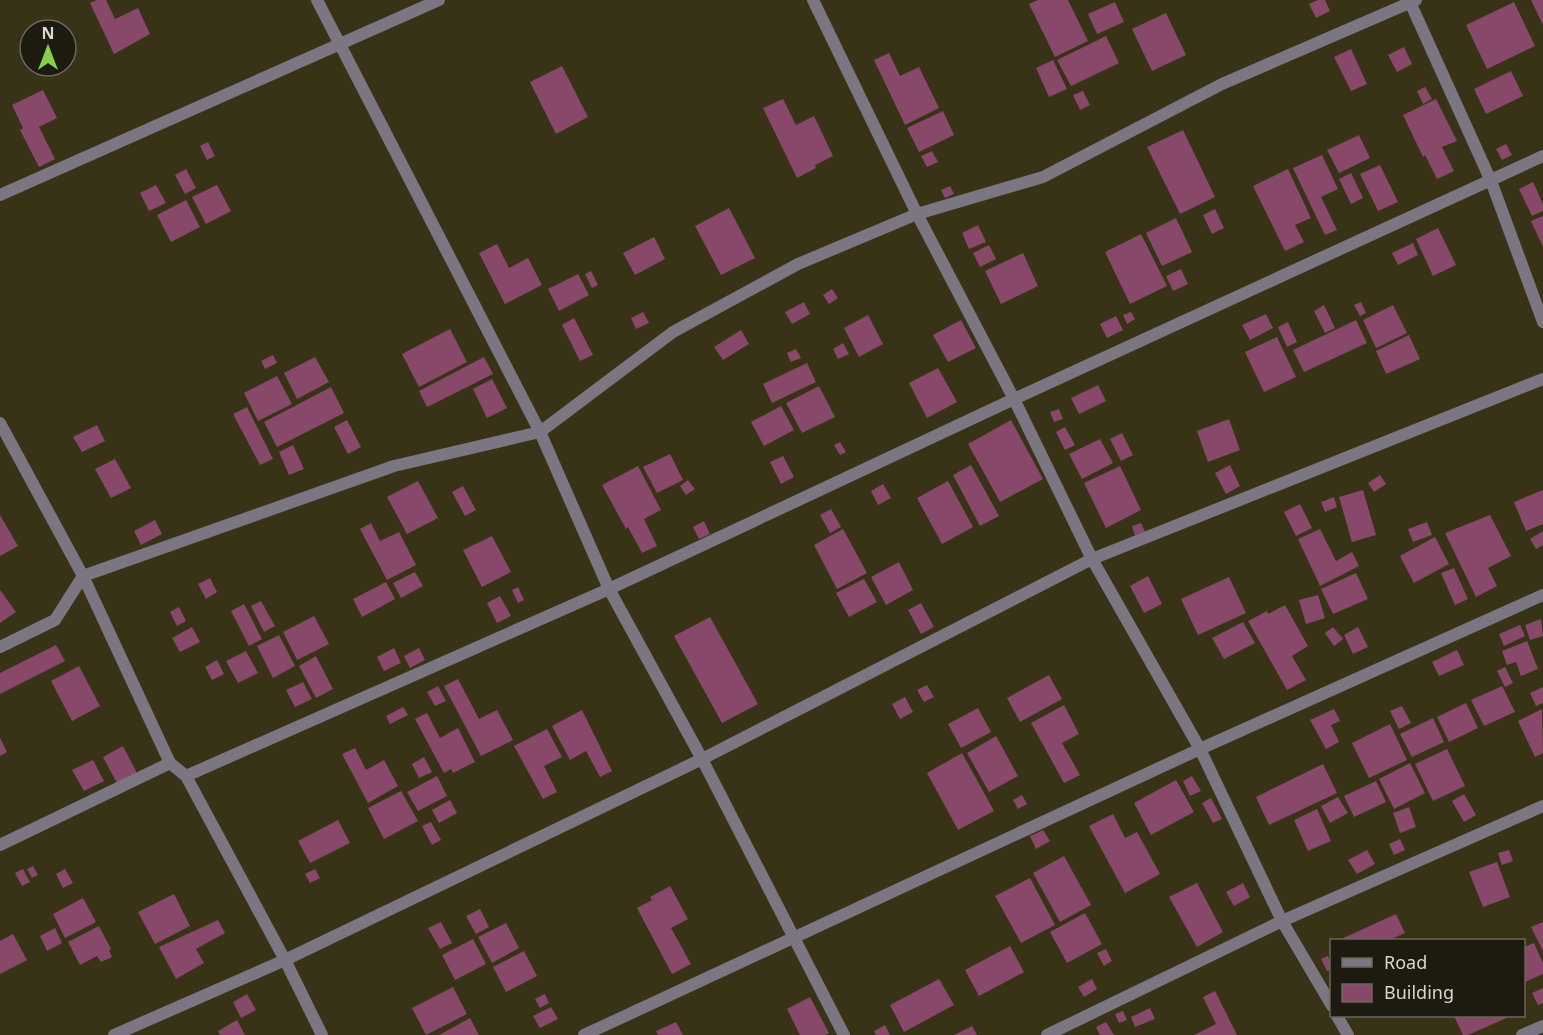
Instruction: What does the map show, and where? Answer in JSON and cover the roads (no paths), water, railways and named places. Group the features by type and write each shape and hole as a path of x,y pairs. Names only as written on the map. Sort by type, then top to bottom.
{"street":[{"path":"317,0 540,432 609,589 702,759 844,1035"},
{"path":"0,195 440,0"},
{"path":"813,0 916,214 1014,399 1092,559 1200,749 1282,921 1330,1003"},
{"path":"0,647 55,620 82,576 394,466 540,432 673,332 798,264 916,214 1043,177 1221,84 1412,1 1491,181 1543,322"},
{"path":"186,776 609,589 1014,399 1543,156"},
{"path":"114,1035 285,960 702,759 1092,559 1543,379"},
{"path":"0,423 82,576 170,763 186,776 285,960 322,1035"},
{"path":"584,1035 1200,749 1543,595"},
{"path":"0,845 170,763"},
{"path":"1047,1035 1282,921 1543,806"},
{"path":"1338,1017 1348,1035"},
{"path":"1522,1035 1543,1026"}]}
